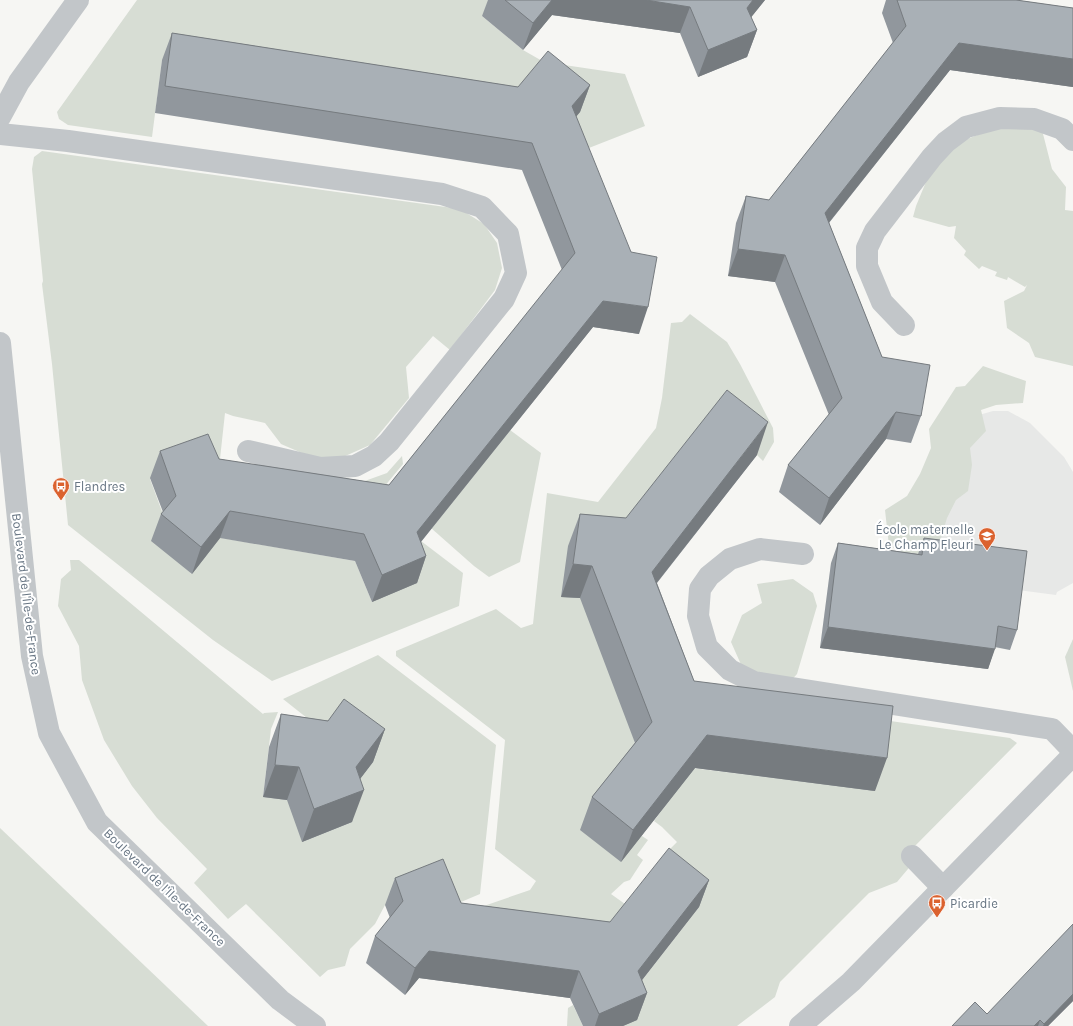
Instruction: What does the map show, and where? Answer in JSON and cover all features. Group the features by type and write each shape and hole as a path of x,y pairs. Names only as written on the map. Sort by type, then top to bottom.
{"street":[{"path":"0,117 19,82 78,0"},
{"path":"904,325 882,302 867,266 867,248 875,231 932,157 946,142 966,127 1000,118 1034,119 1062,129 1073,140"},
{"path":"0,134 68,141 442,194 482,207 508,234 516,273 504,299 389,442 374,456 355,466 320,468 248,451"},
{"name":"Boulevard de l'Île-de-France","path":"0,343 32,656 49,733 98,822 280,1000 315,1026"},
{"path":"803,554 760,549 730,559 709,576 700,589 698,616 707,647 730,670 754,682 1052,728 1073,751"},
{"path":"800,1026 851,982 1073,755"},
{"path":"912,856 943,888"}],"shaded area":[{"path":"137,0 494,0 482,16 523,50 544,62 625,74 645,126 571,155 513,108 162,60 152,137 68,125 59,119 57,112"},
{"path":"998,127 1042,130 1052,169 1066,187 1065,210 1073,211 1073,366 1035,357 1029,343 1007,328 1004,301 1024,291 1027,285 1025,287 1008,277 1007,280 995,276 997,272 982,266 979,269 964,255 966,251 954,238 956,226 949,227 913,217 933,165 962,141"},
{"path":"42,151 460,209 484,224 497,243 502,268 495,290 450,350 433,336 406,367 409,398 370,445 343,457 311,457 281,444 265,423 225,413 219,468 348,487 387,473 402,456 403,464 379,493 150,479 164,517 191,574 216,542 216,537 355,561 372,602 421,541 463,573 459,606 272,681 213,640 68,525 52,364 42,284 43,281 32,169 34,157"},
{"path":"690,314 727,342 773,428 774,442 763,461 757,455 586,599 637,748 642,836 648,840 637,855 643,860 630,880 624,882 611,894 632,909 597,954 446,919 530,890 536,881 495,849 505,740 396,656 396,651 496,609 521,628 533,624 547,493 598,502 656,428 662,398 671,323 682,322"},
{"path":"983,366 1026,381 1023,403 996,405 981,410 986,431 970,448 972,465 968,491 956,500 947,518 938,548 914,557 889,546 885,510 907,496 920,474 931,448 929,429 956,387 965,386"},
{"name":"École maternelle Le Champ Fleuri","path":"993,411 1008,411 1030,423 1064,457 1073,472 1073,583 1057,592 1056,595 1018,590 1010,650 991,647 988,669 820,647 831,563 899,573 902,539 979,415"},
{"path":"510,430 541,453 520,562 489,577 474,566 431,528"},
{"path":"70,560 79,560 263,714 278,712 271,729 263,797 289,800 307,718 283,699 378,655 496,745 480,894 461,902 433,886 385,905 375,924 350,949 345,966 328,970 320,977 246,904 228,919 194,883 207,869 157,818 132,786 104,740 82,680 79,646 58,606 61,579 71,570"},
{"path":"793,579 813,593 817,606 797,674 778,695 751,687 731,642 742,615 762,603 757,584"},
{"path":"1073,639 1073,691 1065,657"},
{"path":"757,702 1010,738 1017,743 910,851 913,863 897,882 869,893 780,982 775,997 737,1026 623,1026 637,1019 632,993 699,907 667,852 677,842 654,821 692,768 875,790"},
{"path":"0,828 208,1026 0,1026"},
{"path":"573,1005 583,1026 567,1026 568,1008"}],"building":[{"path":"505,0 552,0 533,23"},
{"path":"646,0 753,0 747,8 757,30 708,50 690,7"},
{"path":"897,0 1016,0 1073,8 1073,59 959,43 825,213 882,357 930,365 921,416 896,412 829,498 788,465 842,398 785,255 738,249 746,196 769,200 906,26"},
{"path":"172,33 518,87 548,51 590,85 572,106 631,252 657,257 648,307 603,301 417,532 426,556 382,575 364,534 230,511 201,547 161,514 176,496 160,451 208,434 219,459 389,485 575,253 532,143 165,86"},
{"path":"727,390 768,422 652,572 694,681 893,706 887,758 707,735 633,830 592,797 652,722 592,566 573,564 580,514 626,518"},
{"path":"924,538 1027,551 1017,630 998,626 995,649 828,627 838,543 922,555"},
{"path":"344,699 385,729 356,767 364,790 314,809 299,767 275,765 281,714 328,721"},
{"path":"669,848 709,880 638,971 647,993 599,1014 579,971 429,951 415,968 375,936 403,901 395,878 443,859 461,903 610,922"},
{"path":"1073,924 1073,994 1044,1024 1040,1020 1034,1026 952,1026 975,1002 987,1014"}],"place":[{"name":"Flandres","path":"61,501"},
{"name":"École maternelle Le Champ Fleuri","path":"987,551"},
{"name":"Picardie","path":"937,918"}]}
